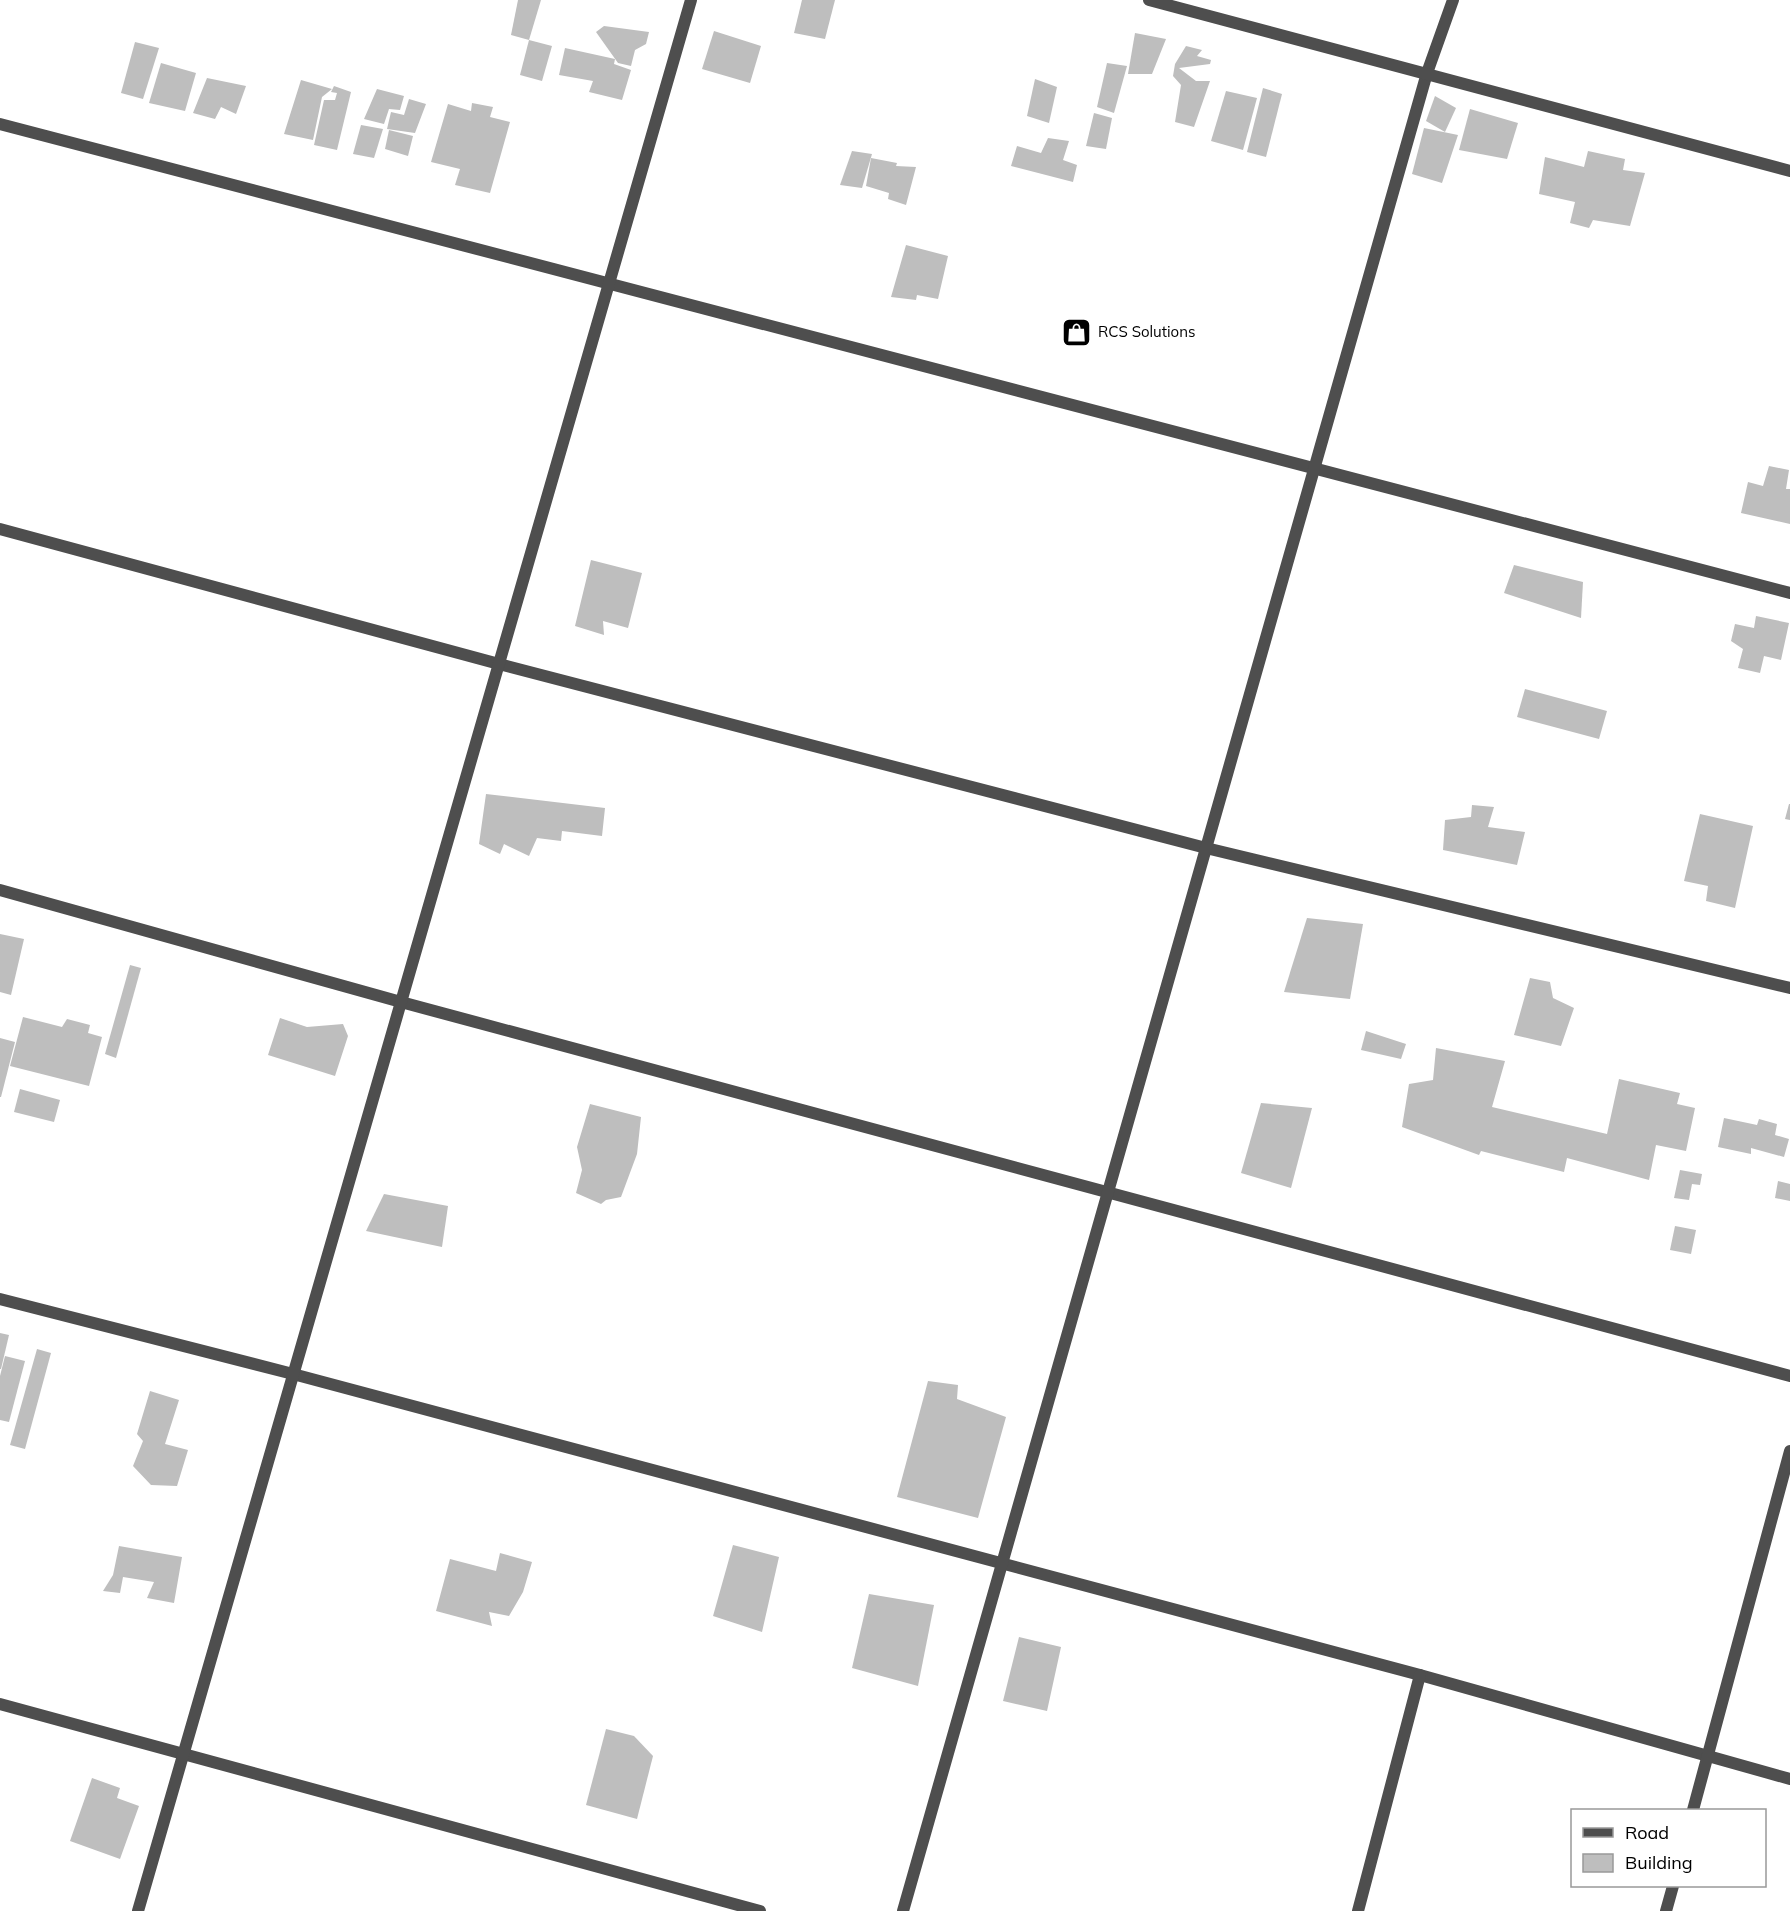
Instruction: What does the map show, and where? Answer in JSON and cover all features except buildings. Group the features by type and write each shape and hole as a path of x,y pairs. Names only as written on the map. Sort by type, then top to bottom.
{"street":[{"path":"138,1911 691,0"},
{"path":"1149,0 1790,171"},
{"path":"903,1911 1427,73 1453,0"},
{"path":"0,124 1790,593"},
{"path":"0,529 499,664 1206,848 1790,988"},
{"path":"0,890 401,1002 1790,1376"},
{"path":"0,1299 293,1374 1420,1676 1790,1779"},
{"path":"1693,1809 1790,1451"},
{"path":"1358,1911 1420,1676"},
{"path":"0,1704 760,1911"},
{"path":"1666,1911 1673,1887"}],"place":[{"name":"RCS Solutions","path":"1077,332"}]}
